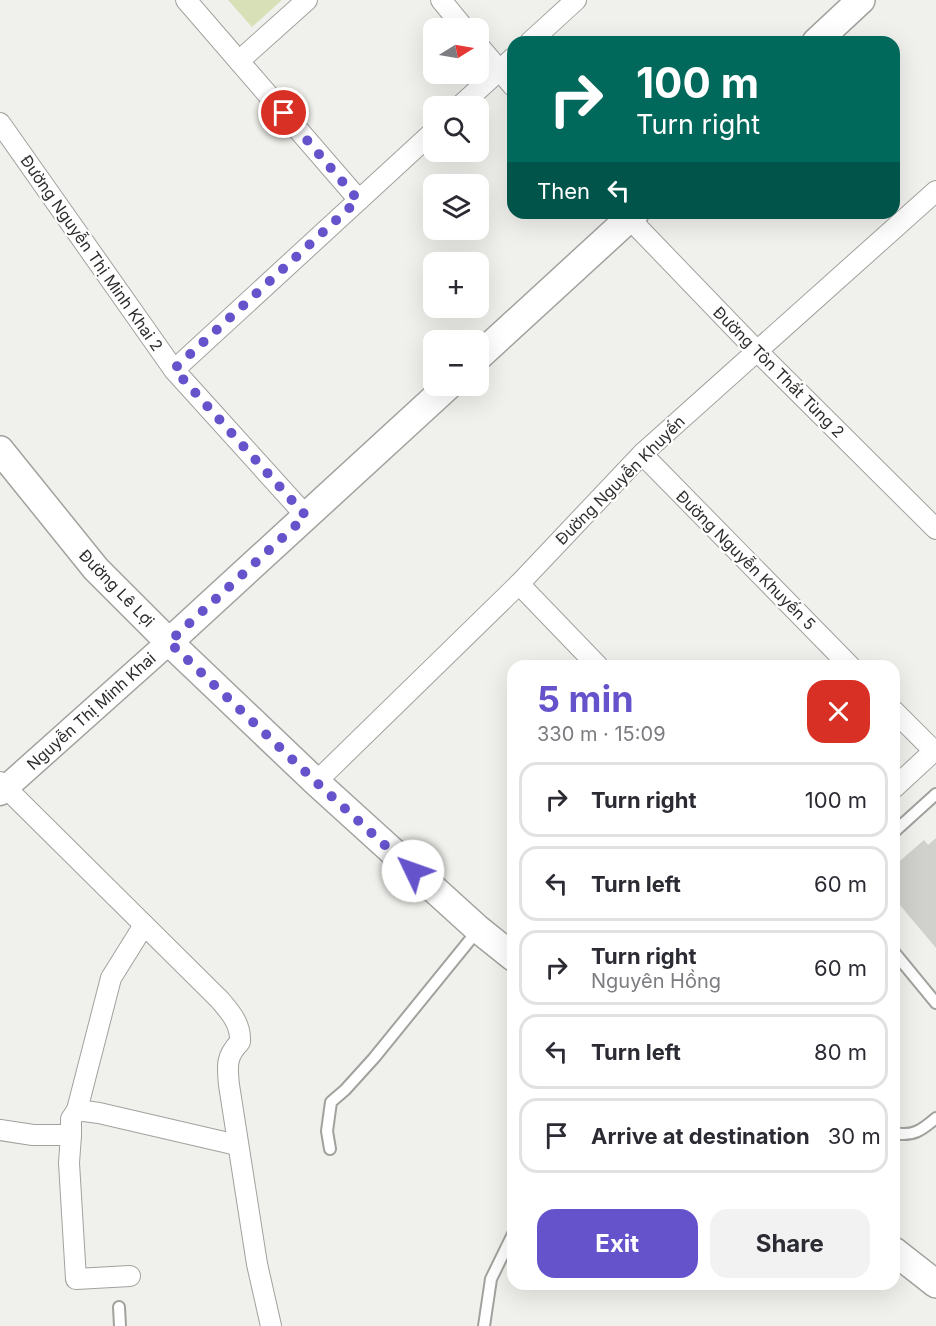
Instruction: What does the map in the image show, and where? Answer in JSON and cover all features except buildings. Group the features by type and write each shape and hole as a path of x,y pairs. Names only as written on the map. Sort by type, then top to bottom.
{"main road":[{"path":"822,36 861,0"},
{"path":"489,347 625,219"},
{"name":"Nguyễn Thị Minh Khai","path":"169,642 437,396"},
{"name":"Đường Lê Lợi","path":"0,450 96,569 169,642 316,782 478,930 507,952"},
{"path":"900,1256 936,1284"}],"street":[{"path":"186,0 358,200"},
{"path":"239,61 307,0"},
{"path":"441,0 456,18"},
{"path":"537,36 576,0"},
{"path":"471,96 506,64 489,52"},
{"name":"Đường Nguyễn Thị Minh Khai 2","path":"0,123 174,369 306,516"},
{"path":"174,369 423,141"},
{"name":"Đường Nguyễn Khuyến","path":"316,782 519,584 642,454 936,191"},
{"name":"Đường Tôn Thất Tùng 2","path":"633,219 756,350 936,529"},
{"name":"Đường Nguyễn Khuyến 5","path":"642,454 844,660"},
{"path":"519,584 592,660"},
{"name":"Nguyễn Thị Minh Khai","path":"2,788 169,642"},
{"path":"900,717 935,750 900,782"},
{"path":"2,788 220,1000 234,1017 240,1032 240,1042 230,1052 227,1065 237,1145 257,1264 271,1326"},
{"path":"130,1276 76,1280 69,1163 71,1119 77,1110 111,978 144,926"},
{"path":"77,1110 237,1145"},
{"path":"0,1130 33,1135 71,1135"}],"lane":[{"path":"900,827 936,794"},
{"path":"330,1149 327,1131 331,1102 374,1058 478,930"},
{"path":"900,959 936,1003"},
{"path":"900,1134 919,1132 936,1118"},
{"path":"484,1326 491,1279 507,1246"},
{"path":"119,1307 120,1326"}],"green space":[{"path":"228,0 282,0 252,27"}],"route":[{"path":"284,113 358,200 174,369 203,404 306,516 169,642 413,871"}]}
